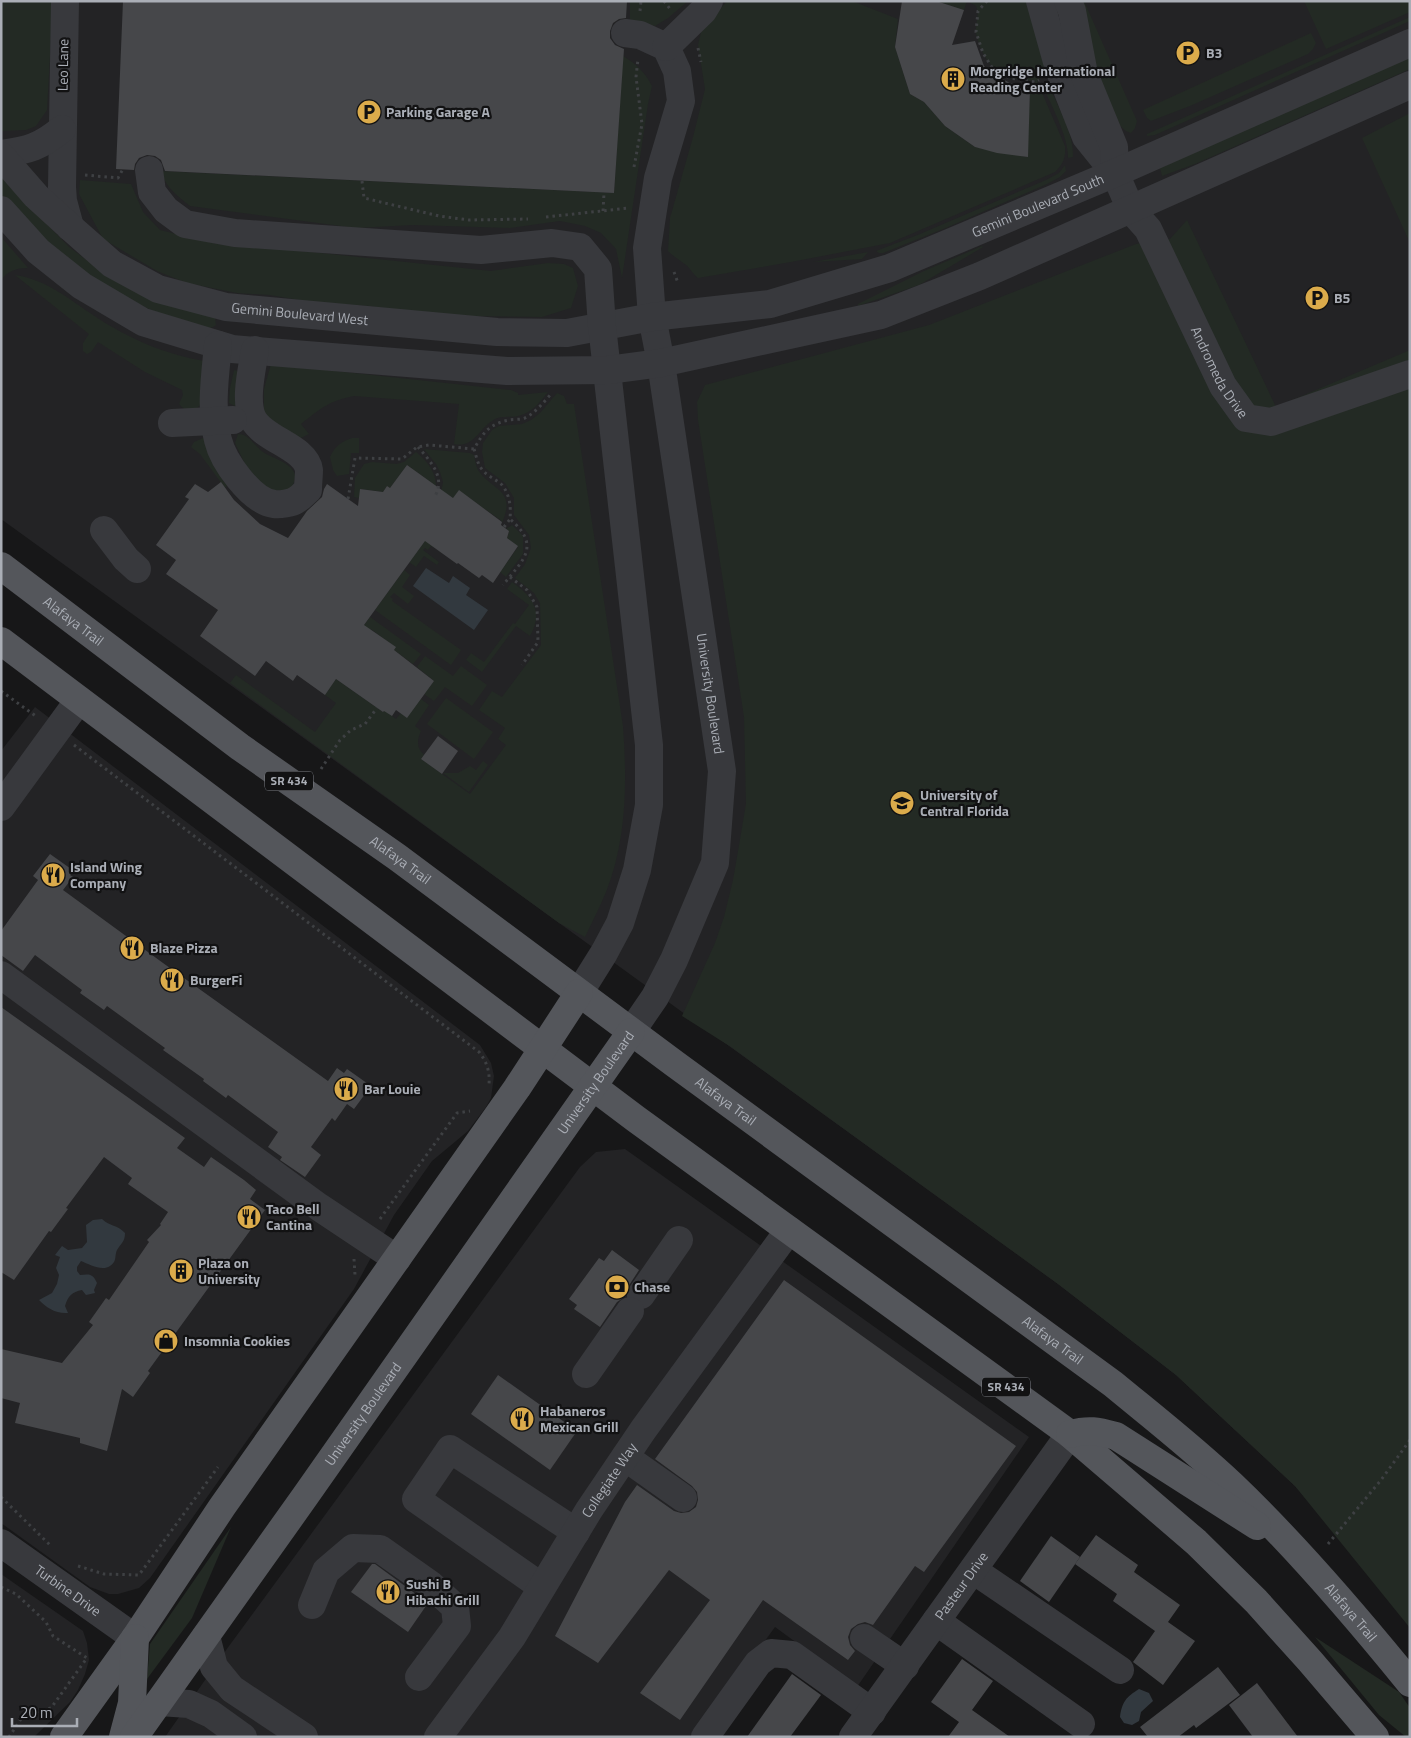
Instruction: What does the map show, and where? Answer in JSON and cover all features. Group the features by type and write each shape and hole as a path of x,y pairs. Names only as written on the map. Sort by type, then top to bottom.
{"main road":[{"name":"Alafaya Trail","path":"1,566 240,747 397,857 631,1032 1113,1384 1175,1434 1232,1486 1298,1552 1367,1630 1410,1683"},
{"name":"SR 434","path":"1,641 594,1087 1070,1434 1196,1542 1243,1588 1310,1660 1375,1737"},
{"path":"64,1737 135,1638 222,1507 518,1088 579,993"},
{"name":"University Boulevard","path":"134,1737 631,1032"},
{"path":"1070,1434 1083,1430 1096,1430 1116,1436 1298,1552"},
{"path":"123,1737 132,1703 135,1638"}],"street":[{"name":"Leo Lane","path":"65,1 62,173 63,201 70,227"},
{"path":"632,34 666,47 703,11 709,1"},
{"path":"1040,1 1059,69 1086,136 1115,174"},
{"path":"1068,1 1072,11 1084,74 1114,147 1115,174"},
{"name":"Gemini Boulevard South","path":"652,318 770,304 881,271 1115,174 1410,43"},
{"name":"University Boulevard","path":"631,1032 655,997 670,967 715,863 722,771 661,363 652,318 647,248 658,178 681,101 677,71 666,47"},
{"path":"1,210 38,251 82,286 143,322 232,349 507,371 608,370 661,363 881,315 980,276 1410,85"},
{"path":"1,155 23,151 46,142 62,129"},
{"name":"Gemini Boulevard West","path":"1,155 36,196 112,264 158,289 226,307 497,332 567,333 652,318"},
{"path":"136,170 166,210 185,224 235,233 480,250 552,244 580,247 598,268 602,326 649,745 649,805 638,870 620,923 579,993"},
{"name":"Andromeda Drive","path":"1115,174 1131,210 1148,229 1223,386 1246,418 1271,422 1410,374"},
{"path":"218,345 214,422 218,442 227,462 239,479 262,500 275,504 296,500 308,490 309,468 303,458 261,429 252,418 249,396 255,350"},
{"path":"172,423 214,422 252,418"},
{"path":"104,530 126,559 137,568"},
{"path":"1,807 79,700"},
{"path":"1,975 319,1207 397,1259"},
{"name":"Collegiate Way","path":"438,1737 512,1638 576,1532 646,1426 789,1230"},
{"path":"586,1374 679,1240"},
{"name":"Pasteur Drive","path":"854,1736 1070,1434"},
{"path":"542,1588 416,1499 450,1450 576,1532"},
{"path":"625,1457 682,1498"},
{"name":"Turbine Drive","path":"1,1543 135,1638"},
{"path":"312,1605 326,1571 352,1548 380,1549 431,1585 455,1606 457,1626 419,1678"},
{"path":"973,1570 1120,1670"},
{"path":"936,1621 1081,1724"},
{"path":"206,1636 214,1667 232,1689 304,1737"},
{"path":"864,1638 904,1666"},
{"path":"705,1737 758,1663 770,1653 792,1655 872,1712"},
{"path":"159,1702 189,1704 211,1714 243,1737"}],"path":[{"path":"987,1 978,11 976,32 983,52 993,69 1010,78 1035,82 1059,69"},
{"path":"632,34 642,124 633,175"},
{"path":"62,173 118,178 136,170"},
{"path":"362,181 364,198 439,216 468,220 531,218"},
{"path":"603,211 604,193"},
{"path":"538,218 629,208 630,200"},
{"path":"474,449 483,434 494,424 522,419 532,414 553,392"},
{"path":"348,499 355,458 402,459 417,447 429,445 474,449"},
{"path":"417,447 433,464 438,474 438,491 435,496"},
{"path":"474,449 480,466 487,475 502,486 509,497 510,519 504,527"},
{"path":"503,585 525,556 527,547 526,537 510,519"},
{"path":"510,577 527,590 537,607 539,618 537,629 538,642 522,665"},
{"path":"321,768 340,740 351,730 365,724 377,708"},
{"path":"1328,1544 1381,1480 1410,1440"},
{"path":"1,1587 16,1594 46,1622 53,1636 87,1658 51,1708 24,1716 9,1737"}],"shaded area":[{"name":"University of Central Florida","path":"1,1 1410,1 1410,1618 1295,1486 1176,1375 1058,1284 1,519"},
{"path":"1,1 53,1 47,110 36,126 26,130 1,131"},
{"path":"630,1 688,1 655,26 630,20"},
{"path":"727,1 852,1 898,19 895,47 910,94 924,102 945,126 975,147 1027,157 1030,89 1036,81 1009,78 992,66 983,54 976,33 978,13 976,6 967,1 1028,1 1045,66 1045,74 1037,81 1065,146 1063,160 1055,172 890,243 698,278 687,266 668,251 670,218 705,89 698,45 701,32"},
{"path":"936,1 967,1 964,10"},
{"path":"1079,1 1084,1 1137,121 1131,133 1120,126 1089,55"},
{"path":"1304,1 1410,1 1410,12 1326,49"},
{"path":"1410,17 1410,21 1155,135 1147,136 1147,134"},
{"path":"1311,33 1316,43 1308,54 1190,106 1151,121 1143,110"},
{"path":"623,56 640,69 652,86 622,278 616,249 601,233 585,226 560,221 510,228 413,225 356,228 190,206 172,191 160,171 614,193"},
{"path":"1410,56 1410,69 1195,164 1162,176 1160,168"},
{"path":"1043,86 1050,88 1065,122 1071,139 1073,157 1068,158 1063,131"},
{"path":"1410,113 1410,243 1362,138"},
{"path":"1065,165 1066,171 1060,177 1047,184 883,253 876,251 1046,180 1059,173"},
{"path":"1,177 69,247 104,273 213,317 215,318 216,325 200,328 156,312 106,287 61,254 20,215 1,194"},
{"path":"80,180 131,184 143,212 160,230 217,244 491,271 548,263 564,264 573,268 578,286 571,308 542,317 419,313 369,306 311,302 270,295 237,293 187,283 157,271 103,239 79,194"},
{"path":"1187,220 1276,407 1410,350 1410,1628 1295,1486 1176,1375 1058,1284 731,1047 682,1016 715,943 724,917 733,880 746,804 744,717 698,420 697,402 705,385 929,325 1136,244 1170,239"},
{"path":"1,237 28,268 6,274 1,280"},
{"path":"982,246 919,285 858,306 858,304 924,271"},
{"path":"868,252 862,259 813,262"},
{"path":"15,275 38,281 48,286 108,325 134,339 176,355 205,361 203,402 195,410 184,409 179,404 183,395 182,390 145,372 98,342 91,352 87,354 83,351 83,343 89,334"},
{"path":"271,364 511,390 518,393 518,395 548,392 535,407 523,415 495,419 471,441 461,445 454,444 459,404 354,396 338,400 320,409 301,424 309,434 291,440 264,416 264,389"},
{"path":"234,370 238,371 235,406 229,403"},
{"path":"557,393 564,396 567,404 574,404 623,726 625,789 622,831 613,872 599,909 585,937 559,923 230,683 236,675 315,732 336,703 325,695 336,679 396,719 401,713 421,699 429,705 415,726 421,731 418,744 424,755 421,759 470,794 506,745 498,739 505,728 479,710 492,691 502,697 541,645 540,603 534,593 515,578 525,564 531,548 529,535 514,515 514,498 505,483 485,468 482,452 483,443 492,430 499,426 522,424 531,420 540,413"},
{"path":"238,434 246,436 260,450 292,469 295,477 290,491 280,496 255,479 235,443"},
{"path":"203,438 207,439 229,484 225,488 200,454 191,447 194,442"},
{"path":"352,438 359,438 359,453 351,453 349,474 337,476 333,470 330,457 339,445"},
{"path":"424,449 470,453 474,455 478,470 505,497 507,504 501,525 502,521 459,491 448,505 441,493 443,482 440,472"},
{"path":"416,452 431,468 435,478 436,489 432,483 407,465 390,488 387,486 383,492 361,489 359,498 354,497 355,478 364,464 372,462 397,464 404,462"},
{"path":"512,525 523,536 523,554 506,577 500,572 518,547 507,538 509,531 506,529"},
{"path":"427,538 436,545 434,548 431,546 428,550 425,548 423,550 439,562 437,565 424,556 416,567 409,562"},
{"path":"426,568 449,583 453,576 470,588 466,595 488,610 474,630 413,586"},
{"path":"404,570 410,575 402,587 414,596 408,604 394,593 390,597 393,599 392,601 461,650 451,665 375,610"},
{"path":"512,582 525,593 534,605 536,619 534,627 530,636 516,626 482,672 466,660 471,653 484,662 529,605 507,589"},
{"path":"370,617 421,654 413,664 394,650 395,647 372,630 362,628"},
{"path":"425,656 453,676 461,666 487,685 472,706 445,687 434,701 424,694 434,681 417,667"},
{"path":"446,698 493,732 474,759 427,724"},
{"path":"35,707 480,1045 491,1063 494,1076 491,1098 486,1107 468,1131 432,1161 394,1215 354,1289 150,1578 139,1588 118,1594 109,1594 90,1587 1,1523 1,751"},
{"path":"483,761 488,765 469,792 443,773 458,773 470,766 476,770"},
{"path":"625,1149 1029,1437 857,1687 775,1627 696,1737 165,1737 229,1646 580,1167 596,1152"},
{"path":"102,1219 125,1233 124,1240 116,1252 114,1262 111,1266 103,1268 81,1261 77,1271 80,1275 89,1275 94,1278 97,1283 94,1290 95,1293 86,1295 82,1290 73,1293 65,1306 68,1313 60,1313 49,1308 39,1300 52,1293 57,1284 59,1275 56,1268 60,1257 55,1255 62,1246 68,1250 82,1248 87,1242 86,1225 93,1220"},
{"path":"231,1527 192,1618 147,1679 150,1644"},
{"path":"1,1574 83,1631 87,1643 89,1660 78,1690 70,1702 34,1737 1,1737"},
{"path":"1315,1637 1399,1692 1410,1708 1410,1737 1406,1737 1379,1715"},
{"path":"1139,1689 1149,1693 1153,1701 1141,1712 1139,1721 1132,1725 1124,1723 1120,1717 1123,1704 1128,1697"}],"building":[{"name":"Parking Garage A","path":"123,1 627,1 626,18 619,19 613,23 610,31 610,38 615,45 624,49 614,193 165,171 161,160 155,156 147,155 139,158 134,170 116,169"},
{"name":"Morgridge International Reading Center","path":"902,1 936,1 964,10 952,45 975,41 984,66 993,74 1010,83 1030,89 1028,157 997,153 975,147 945,126 924,102 910,94 895,47"},
{"path":"407,465 453,498 459,490 502,522 501,525 509,531 507,538 518,546 493,583 482,575 479,578 425,541 364,625 396,647 394,650 434,681 407,718 396,710 392,716 383,712 336,679 325,695 297,675 293,681 266,661 255,676 200,636 218,610 166,574 176,560 156,545 189,499 185,497 195,484 208,492 221,482 234,500 260,524 288,538 307,511 322,497 327,484 358,506 360,489 383,492 387,486 390,488"},
{"path":"438,736 458,751 442,774 421,759"},
{"path":"50,854 74,871 70,875 73,877 63,890 163,963 328,1081 337,1068 344,1073 347,1069 371,1086 354,1109 347,1104 335,1121 332,1118 311,1147 321,1155 305,1177 280,1160 282,1157 268,1147 278,1132 228,1095 226,1098 203,1081 204,1079 163,1050 165,1048 107,1006 104,1010 80,993 82,990 35,955 23,971 1,955 1,931 38,880 33,876"},
{"path":"1,1007 185,1138 177,1148 204,1167 211,1157 244,1180 256,1190 250,1199 265,1210 148,1371 150,1373 133,1397 122,1389 107,1451 80,1443 80,1438 15,1423 20,1403 1,1398 1,1349 62,1363 93,1325 89,1322 106,1298 109,1300 149,1242 147,1240 161,1225 168,1212 128,1184 132,1178 104,1157 66,1208 68,1209 51,1232 49,1231 14,1280 1,1272"},
{"path":"612,1250 639,1270 628,1287 626,1296 617,1302 600,1327 574,1309 577,1305 569,1299 599,1258 604,1261"},
{"path":"784,1280 1016,1446 924,1572 915,1566 873,1625 865,1622 851,1629 848,1637 850,1645 855,1651 848,1660 763,1600 680,1720 640,1693 710,1600 669,1570 598,1663 555,1636 625,1502 637,1485 674,1511 681,1513 689,1512 696,1507 698,1500 697,1492 692,1486 655,1459"},
{"path":"498,1375 577,1431 550,1470 471,1414"},
{"path":"1096,1535 1138,1565 1134,1572 1180,1605 1168,1622 1195,1641 1163,1685 1133,1662 1155,1631 1113,1601 1117,1594 1075,1564"},
{"path":"1051,1536 1080,1557 1049,1602 1020,1581"},
{"path":"372,1564 375,1564 428,1603 408,1632 351,1592"},
{"path":"962,1659 993,1681 972,1710 1010,1737 948,1737 959,1722 931,1702"},
{"path":"1218,1667 1240,1695 1196,1728 1194,1725 1178,1737 1148,1737 1140,1727"},
{"path":"792,1674 821,1695 790,1737 747,1737"},
{"path":"1257,1683 1298,1737 1253,1737 1229,1705"}],"place":[{"name":"B3","path":"1188,53"},
{"name":"Morgridge International Reading Center","path":"953,79"},
{"name":"Parking Garage A","path":"369,112"},
{"name":"B5","path":"1317,298"},
{"name":"University of Central Florida","path":"902,803"},
{"name":"Island Wing Company","path":"53,875"},
{"name":"Blaze Pizza","path":"132,948"},
{"name":"BurgerFi","path":"172,980"},
{"name":"Bar Louie","path":"346,1089"},
{"name":"Taco Bell Cantina","path":"249,1217"},
{"name":"Plaza on University","path":"181,1271"},
{"name":"Chase","path":"617,1287"},
{"name":"Insomnia Cookies","path":"166,1341"},
{"name":"Habaneros Mexican Grill","path":"522,1419"},
{"name":"Sushi B Hibachi Grill","path":"388,1592"}]}
